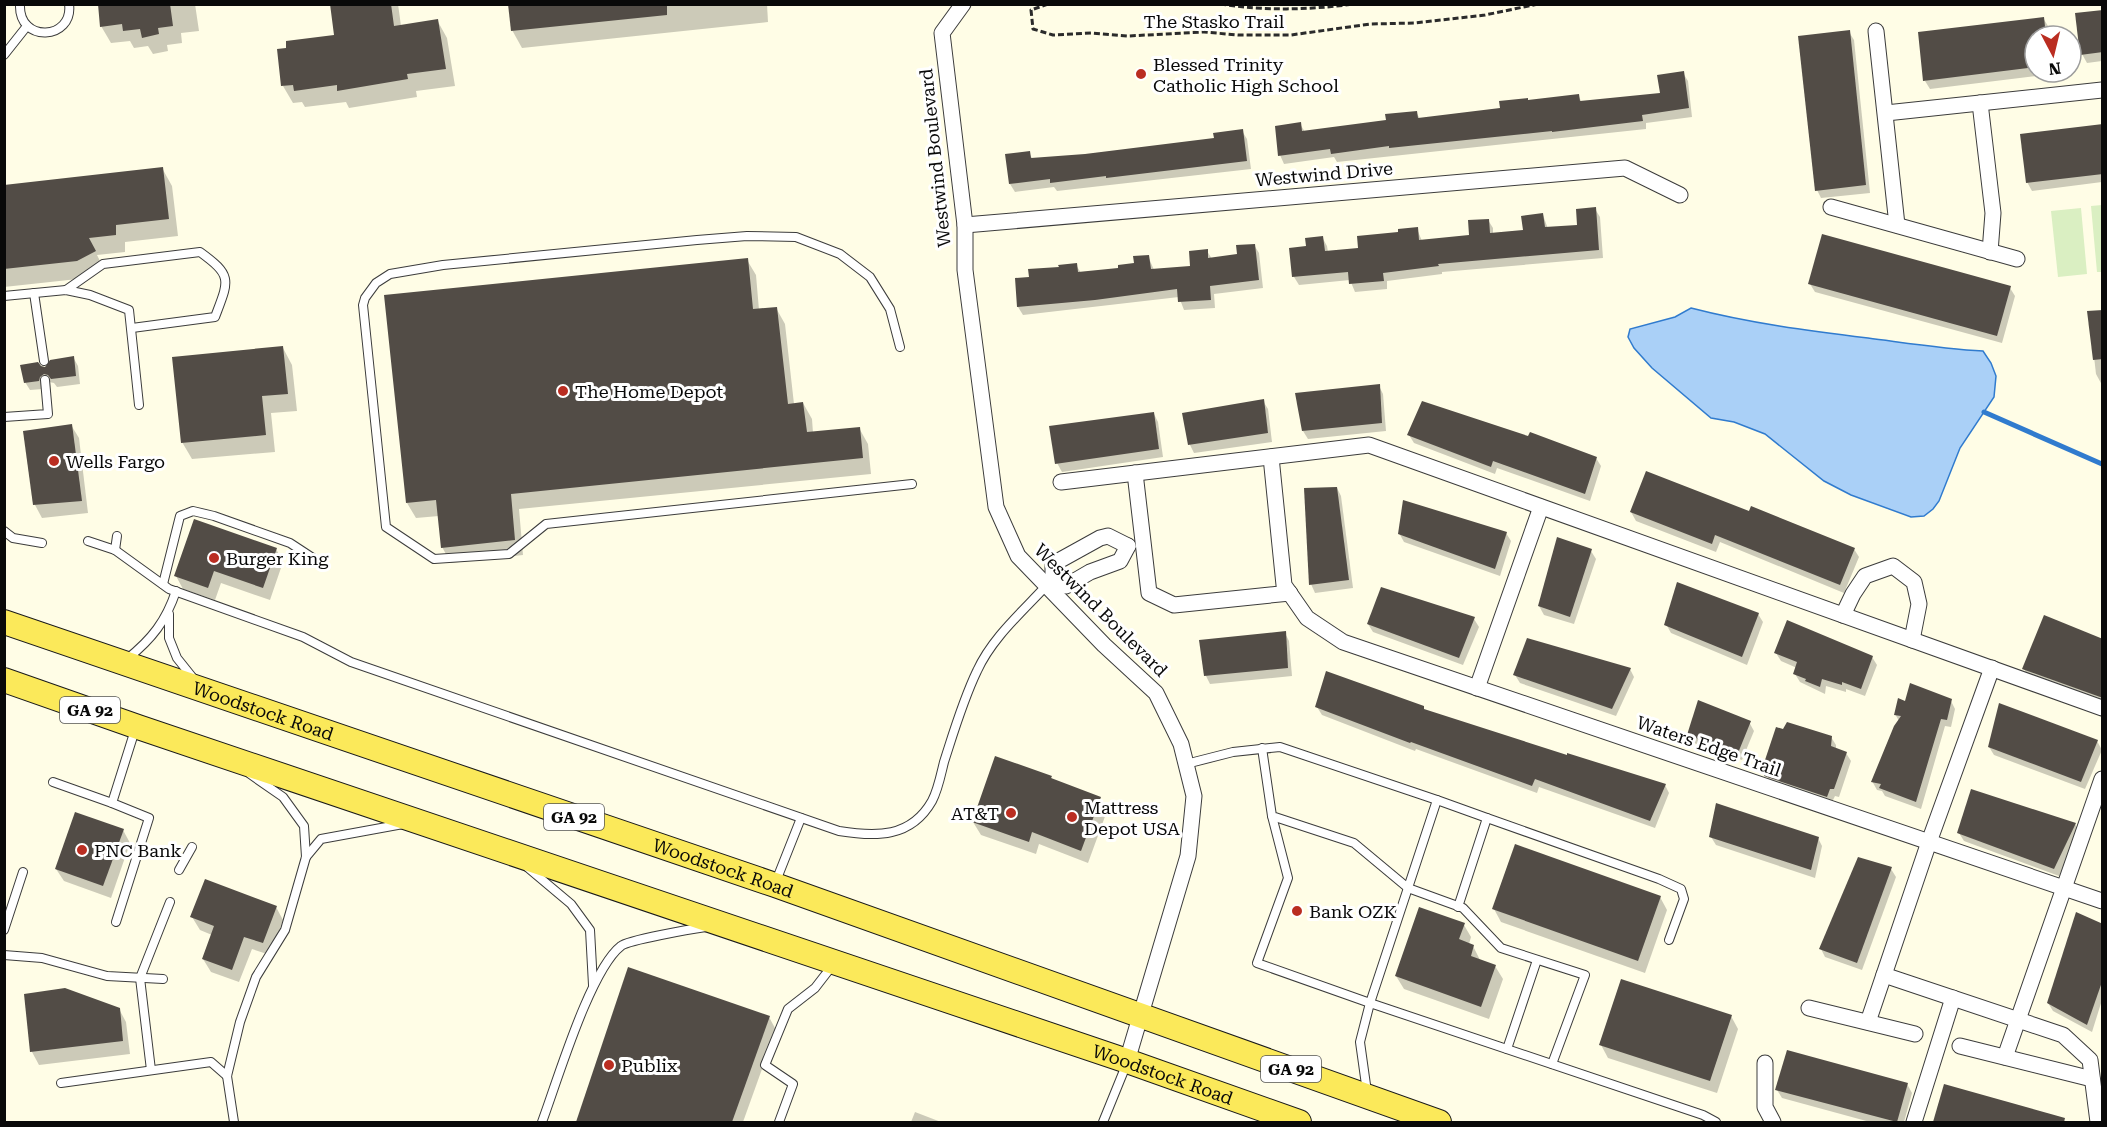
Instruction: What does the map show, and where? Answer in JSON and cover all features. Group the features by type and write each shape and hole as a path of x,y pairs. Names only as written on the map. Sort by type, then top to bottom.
{"main road":[{"name":"Woodstock Road","path":"4,622 775,885 1439,1122"},
{"name":"Woodstock Road","path":"4,680 136,727 1299,1122"},
{"path":"4,693 44,694"}],"street":[{"name":"Westwind Boulevard","path":"963,4 942,33 964,225 965,270 996,507 1018,556 1050,583 1156,693 1181,744 1194,796 1188,856 1127,1062"},
{"path":"1876,31 1897,225"},
{"path":"1886,113 2103,90"},
{"path":"1980,103 1993,213 1990,252"},
{"name":"Westwind Drive","path":"964,225 1624,168 1680,195"},
{"path":"1830,207 2017,259"},
{"path":"1061,482 1369,445 2103,708"},
{"name":"Waters Edge Trail","path":"1271,457 1284,585 1307,618 1343,642 2103,901"},
{"path":"1135,473 1135,544 1149,593 1174,605 1290,593"},
{"path":"1477,688 1541,507"},
{"path":"1108,536 1135,544 1120,561 1090,572 1066,586 1050,583 1053,564 1077,549 1108,536"},
{"path":"1077,549 1090,572"},
{"path":"1844,615 1852,594 1865,576 1893,566 1914,582 1919,604 1912,640"},
{"path":"1868,1022 1929,842 1992,668"},
{"path":"2005,1057 2103,779"},
{"path":"1884,975 2063,1035 2090,1060 2098,1122"},
{"path":"1914,1122 1953,998"},
{"path":"1809,1008 1915,1034"},
{"path":"1960,1046 2092,1079"},
{"path":"1765,1063 1765,1107 1773,1122"}],"lane":[{"path":"20,4 21,17 27,26 37,32 49,33 60,28 68,20 69,4"},
{"path":"4,55 27,26"},
{"path":"900,347 890,309 870,277 840,254 796,237 747,236 667,243 454,264 390,273 376,283 365,298 363,305 386,527 434,559 508,554 546,524 912,484"},
{"path":"66,290 103,264 200,252 221,268 226,287 215,317 132,328"},
{"path":"4,296 66,290 129,310 139,405"},
{"path":"34,293 44,361"},
{"path":"4,417 48,414 45,380"},
{"path":"163,584 180,516 193,511 214,516 290,543 322,564"},
{"path":"4,531 13,538 42,543"},
{"path":"115,550 117,536"},
{"path":"88,541 115,550 163,584 177,591 303,637 351,662 839,831 867,836 892,833 921,817 933,800 961,709 977,669 996,640 1050,583"},
{"path":"123,662 148,642 169,612 177,591"},
{"path":"169,612 168,638 177,658 203,690"},
{"path":"112,802 136,727"},
{"path":"1186,764 1233,752 1280,747 1659,879 1681,889 1684,899 1669,940"},
{"path":"1262,748 1272,816 1288,878 1257,963 1703,1115 1716,1122"},
{"path":"223,756 283,797 304,826 306,857 285,930 256,977 240,1022 227,1076 234,1122"},
{"path":"53,782 112,802 149,818 117,922"},
{"path":"1368,1097 1362,1071 1360,1042 1370,1003 1437,800"},
{"path":"1272,816 1354,843 1408,888 1463,908 1501,948 1585,975 1552,1064"},
{"path":"775,885 801,818"},
{"path":"1458,907 1487,818"},
{"path":"306,857 321,839 418,822"},
{"path":"179,870 192,847"},
{"path":"513,854 545,884 571,904 590,930 593,987"},
{"path":"4,930 23,872"},
{"path":"152,1070 140,978 171,902"},
{"path":"542,1122 593,987 607,962 622,944 719,924"},
{"path":"4,955 42,958 107,976 163,979"},
{"path":"1507,1049 1537,960"},
{"path":"779,1122 793,1084 765,1065 788,1009 815,988 835,963"},
{"path":"61,1083 211,1062 227,1076"},
{"path":"1103,1122 1127,1062"}],"path":[{"name":"The Stasko Trail","path":"1048,4 1031,10 1033,29 1053,35 1091,33 1128,36 1204,32 1238,35 1291,34 1370,24 1415,23 1485,15 1538,4"},
{"name":"The Stasko Trail","path":"1220,4 1261,10 1322,8 1354,4"}],"green space":[{"path":"2102,205 2102,272 2097,272 2091,206"},
{"path":"2081,208 2087,274 2058,277 2051,211"}],"water":[{"path":"1691,308 1801,329 1926,346 1983,351 1996,376 1994,397 1960,448 1939,501 1924,516 1911,517 1851,495 1824,481 1765,434 1734,422 1711,418 1652,368 1634,348 1628,337 1630,329 1675,317"}],"building":[{"path":"98,4 170,4 173,26 158,28 159,34 142,38 140,29 123,31 122,24 100,27"},
{"path":"330,4 391,4 394,26 438,19 446,69 407,74 408,79 337,91 337,85 294,91 293,85 281,86 277,49 286,48 286,41 334,35"},
{"path":"508,4 667,4 667,15 511,31"},
{"path":"2103,10 2103,52 2083,55 2083,24 2076,24 2075,13"},
{"path":"2044,17 2045,24 2023,24 2023,68 1923,81 1918,32"},
{"path":"1850,30 1866,185 1815,191 1798,36"},
{"path":"1684,71 1689,108 1642,115 1643,121 1552,132 1389,148 1389,146 1331,154 1330,149 1278,156 1275,126 1301,122 1302,131 1386,120 1385,114 1417,111 1418,118 1500,108 1499,101 1579,94 1580,101 1660,93 1657,75"},
{"path":"2103,124 2103,174 2026,183 2020,134"},
{"path":"1243,129 1247,161 1106,178 1106,176 1050,183 1050,179 1009,184 1005,154 1030,151 1031,158 1085,154 1214,138 1213,133"},
{"path":"163,167 169,219 116,225 116,235 89,238 96,251 77,261 4,269 4,185"},
{"path":"1596,207 1599,250 1438,264 1439,266 1383,273 1384,281 1349,284 1348,272 1292,277 1289,248 1306,246 1305,238 1323,236 1325,251 1358,248 1357,236 1398,232 1398,229 1418,227 1419,240 1469,235 1468,220 1489,219 1490,233 1523,230 1521,216 1543,213 1545,227 1577,225 1576,209"},
{"path":"1822,234 2011,286 1997,336 1808,284"},
{"path":"1255,244 1259,280 1210,286 1211,300 1178,302 1177,289 1017,307 1015,278 1029,277 1028,269 1077,263 1078,272 1118,268 1118,265 1134,263 1133,256 1149,255 1151,269 1190,266 1189,251 1208,249 1208,258 1237,254 1236,245"},
{"name":"The Home Depot","path":"748,258 753,309 777,307 788,404 803,402 807,432 860,427 863,458 511,494 515,540 441,548 436,500 406,503 384,295"},
{"path":"2103,310 2103,359 2093,360 2087,311"},
{"path":"283,346 288,394 262,396 266,435 181,443 172,357"},
{"path":"74,356 76,376 51,379 44,374 39,381 24,383 20,365 38,362 45,367 50,360"},
{"path":"1380,384 1382,423 1302,431 1295,393"},
{"path":"1264,399 1268,433 1188,445 1182,413"},
{"path":"1422,401 1528,436 1530,432 1597,457 1585,494 1493,461 1491,467 1407,435"},
{"path":"1154,412 1159,449 1055,464 1049,426"},
{"path":"72,424 82,501 33,505 23,431"},
{"path":"1646,471 1749,511 1751,506 1855,548 1840,585 1715,535 1712,544 1630,512"},
{"path":"1337,487 1349,580 1309,585 1304,488"},
{"path":"1403,500 1507,532 1495,569 1398,534"},
{"path":"194,519 277,548 263,588 214,571 208,588 174,576"},
{"path":"1557,537 1592,549 1570,617 1538,606"},
{"path":"1677,582 1759,613 1742,657 1664,625"},
{"path":"1381,587 1475,617 1459,658 1367,624"},
{"path":"2044,615 2103,639 2103,698 2022,669"},
{"path":"1787,620 1873,656 1861,689 1842,682 1842,685 1822,679 1820,687 1793,674 1797,662 1774,653"},
{"path":"1286,631 1288,668 1204,676 1199,640"},
{"path":"1527,638 1631,668 1612,709 1513,675"},
{"path":"1326,671 1424,706 1424,709 1666,784 1650,821 1535,779 1532,786 1315,707"},
{"path":"1910,683 1952,699 1947,720 1941,719 1916,802 1879,788 1881,784 1871,782 1894,726 1901,716 1894,715 1898,698 1905,701"},
{"path":"1698,700 1751,721 1738,753 1687,735"},
{"path":"1999,703 2098,740 2081,782 1988,747"},
{"path":"1787,722 1832,736 1831,746 1847,752 1834,789 1830,789 1827,797 1764,776 1767,765 1764,763 1776,727 1783,729"},
{"path":"995,756 1052,776 1051,778 1101,797 1081,851 1032,832 1029,842 972,822"},
{"path":"1971,789 2076,823 2054,869 1957,833"},
{"path":"1716,803 1819,837 1811,870 1709,837"},
{"path":"75,812 124,829 103,886 55,869"},
{"path":"1515,844 1661,896 1638,961 1492,909"},
{"path":"1858,857 1892,867 1857,963 1819,949"},
{"path":"205,879 277,906 263,943 244,937 232,970 202,959 214,926 190,917"},
{"path":"1419,907 1465,923 1459,939 1474,945 1471,956 1496,965 1481,1007 1395,976"},
{"path":"2076,912 2103,924 2103,979 2087,1025 2047,1003"},
{"path":"628,967 770,1016 732,1122 576,1122"},
{"path":"1621,979 1732,1015 1710,1081 1599,1045"},
{"path":"65,988 120,1008 123,1041 30,1052 24,994"},
{"path":"1787,1050 1908,1083 1897,1122 1775,1090"},
{"path":"1944,1084 2065,1118 2064,1122 1933,1122"}],"waterway":[{"path":"1984,412 2102,464"}],"place":[{"name":"Blessed Trinity Catholic High School","path":"1141,74"},
{"name":"The Home Depot","path":"563,391"},
{"name":"Wells Fargo","path":"54,461"},
{"name":"Burger King","path":"214,558"},
{"name":"AT&T","path":"1011,813"},
{"name":"Mattress Depot USA","path":"1072,817"},
{"name":"PNC Bank","path":"82,850"},
{"name":"Bank OZK","path":"1297,911"},
{"name":"Publix","path":"609,1065"}]}
